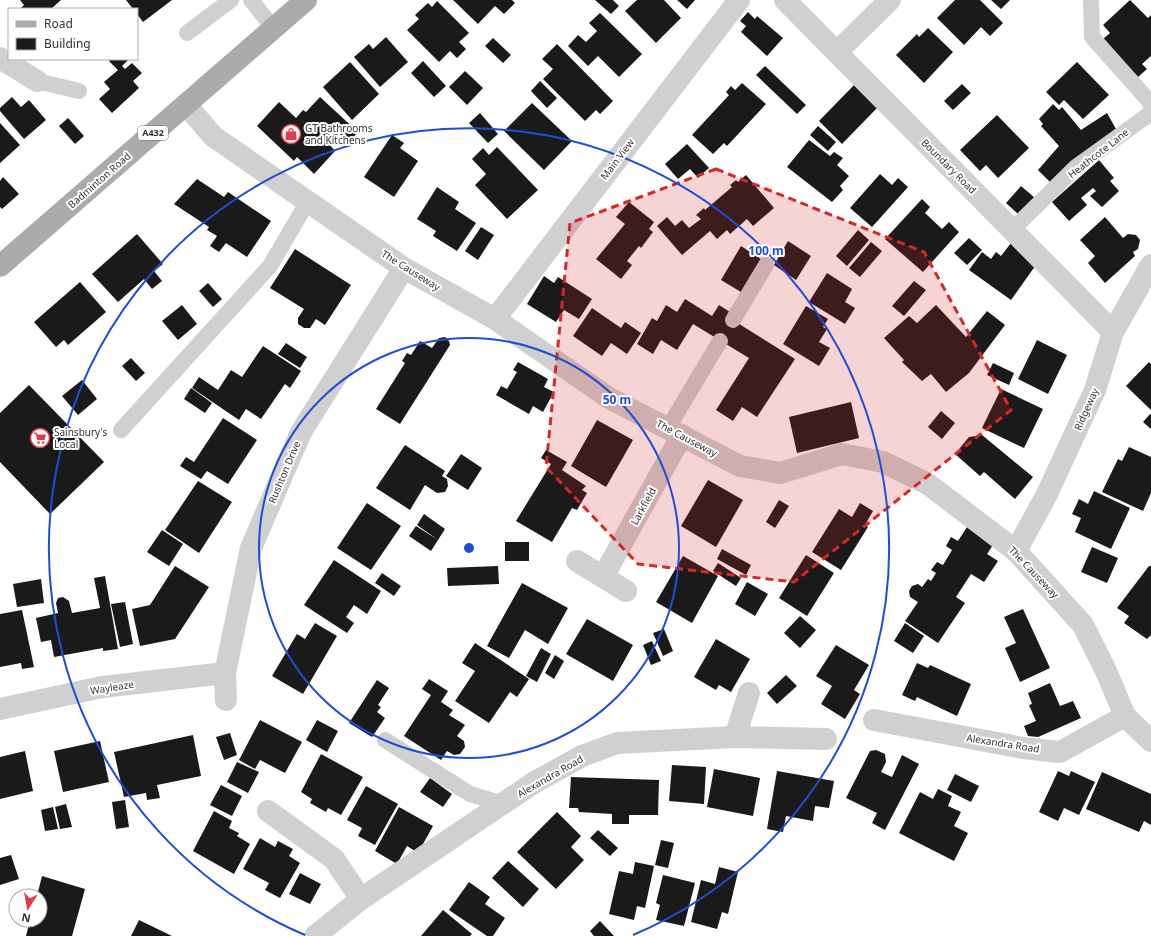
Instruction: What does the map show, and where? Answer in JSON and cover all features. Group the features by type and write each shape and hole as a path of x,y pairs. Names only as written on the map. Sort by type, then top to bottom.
{"main road":[{"name":"Badminton Road","path":"0,266 306,0"}],"street":[{"name":"Main View","path":"494,319 738,0"},
{"name":"Boundary Road","path":"785,0 1113,332"},
{"path":"837,52 890,0"},
{"path":"0,58 37,81"},
{"name":"The Causeway","path":"186,104 214,137 404,268 494,319 609,398 740,466 780,474 842,454 883,462 928,484 1016,551 1084,625 1125,716 1151,741"},
{"name":"Ridgeway","path":"1016,551 1048,494 1095,390 1113,332 1151,265"},
{"name":"Rushton Drive","path":"226,700 225,673 251,548 298,439 404,268"},
{"name":"Larkfield","path":"603,577 675,432"},
{"path":"577,561 626,591"},
{"name":"Wayleaze","path":"0,709 102,687 225,673"},
{"path":"735,737 749,693"},
{"name":"Alexandra Road","path":"874,720 1023,748 1060,752 1125,716"},
{"name":"Alexandra Road","path":"315,936 361,899 535,782 582,756 617,743 735,737 826,739"},
{"path":"268,811 334,859 361,899"}],"lane":[{"path":"187,33 231,0"},
{"path":"251,0 274,29"},
{"path":"1091,0 1092,37 1150,101 1151,106"},
{"path":"37,81 79,91"},
{"name":"Heathcote Lane","path":"1012,230 1076,167 1151,113"},
{"path":"121,430 270,266 308,201"},
{"path":"733,320 766,265"},
{"path":"675,432 720,341"},
{"path":"384,740 470,794 503,804"}],"highlighted area":[{"path":"716,169 924,252 1011,410 794,582 638,564 546,467 570,223"}],"building":[{"path":"20,0 61,0 52,8 21,8 24,5"},
{"path":"126,0 172,0 143,22 138,15 138,8 132,8"},
{"path":"453,0 512,0 515,3 504,14 495,6 478,24"},
{"path":"595,0 613,0 619,6 611,14"},
{"path":"637,0 664,0 681,18 656,43 625,11"},
{"path":"677,0 695,0 687,9"},
{"path":"955,0 980,0 1003,23 990,36 981,27 964,45 937,18"},
{"path":"991,0 1010,0 1001,9"},
{"path":"1130,0 1148,18 1151,15 1151,56 1142,64 1147,69 1138,77 1102,40 1110,33 1103,25"},
{"path":"437,1 469,33 459,42 466,49 457,58 450,51 439,62 407,30 419,19 415,15 428,3 432,7"},
{"path":"748,12 755,19 757,16 783,38 767,56 741,32 746,26 740,21"},
{"path":"600,13 642,54 619,77 598,56 588,66 568,46 578,35 586,42 597,31 589,23"},
{"path":"928,28 953,52 924,83 896,55 917,34 919,37"},
{"path":"386,37 408,62 380,87 354,57 369,44 373,49"},
{"path":"493,38 511,55 503,63 485,46"},
{"path":"557,44 613,101 600,114 596,110 585,121 543,79 553,69 542,59"},
{"path":"128,60 122,66 125,69 132,63 142,73 133,81 139,88 112,113 99,99 110,89 104,82 118,70 109,61"},
{"path":"423,61 446,86 434,97 411,73"},
{"path":"350,62 379,94 352,120 323,87"},
{"path":"1077,62 1109,95 1083,119 1064,100 1059,105 1046,92"},
{"path":"765,66 806,105 797,114 756,75"},
{"path":"465,71 483,88 467,105 449,87"},
{"path":"540,81 557,98 547,108 531,91"},
{"path":"742,83 766,104 727,146 724,143 713,154 692,135 729,95 726,92 731,86 735,90"},
{"path":"962,84 971,93 953,110 944,101"},
{"path":"854,85 877,108 842,144 819,121"},
{"path":"12,97 21,107 29,100 46,120 24,139 0,111 0,108"},
{"path":"320,97 358,132 349,142 339,133 329,144 335,151 314,174 297,157 294,161 257,126 279,102 296,118 303,110 306,112"},
{"path":"532,103 572,141 544,170 504,131"},
{"path":"1053,104 1059,110 1062,107 1081,130 1107,113 1116,129 1051,183 1038,170 1059,146 1041,126 1043,124 1039,119"},
{"path":"480,113 498,134 488,143 469,123"},
{"path":"997,115 1029,148 998,178 986,165 980,171 960,150"},
{"path":"68,118 84,136 75,144 59,126"},
{"path":"0,123 20,145 0,163"},
{"path":"818,126 836,142 828,151 810,135"},
{"path":"392,135 404,143 400,148 418,161 394,197 364,177"},
{"path":"809,140 830,156 834,152 843,158 837,165 849,176 840,186 843,190 832,202 787,167"},
{"path":"687,144 709,168 698,178 690,169 678,179 665,164"},
{"path":"497,147 538,190 507,219 475,185 486,174 472,159 483,148 489,155"},
{"path":"1099,160 1114,178 1110,181 1119,191 1102,207 1090,196 1096,191 1093,188 1081,198 1087,205 1069,221 1052,202"},
{"path":"880,174 892,185 898,178 908,187 872,227 850,208"},
{"path":"746,175 774,208 753,226 747,219 730,234 727,230 717,239 710,231 682,255 657,226 667,217 675,226 682,220 689,228 701,219 696,215 704,208 705,210 732,187 730,185 736,180 738,182"},
{"path":"3,177 19,194 2,209 0,207 0,181"},
{"path":"197,179 224,197 228,192 271,221 247,257 226,243 219,252 210,246 217,236 207,230 209,227 174,204"},
{"path":"1021,186 1035,198 1019,215 1006,203"},
{"path":"437,187 459,202 455,209 476,223 457,251 433,236 436,231 417,219"},
{"path":"922,199 930,207 925,213 942,229 949,222 959,232 923,272 885,239"},
{"path":"629,202 654,222 649,229 653,232 641,248 639,246 627,261 632,265 621,279 596,259 625,224 616,217"},
{"path":"1105,217 1123,238 1128,234 1136,235 1140,240 1138,249 1133,252 1135,256 1105,283 1088,263 1095,256 1080,240"},
{"path":"481,227 494,235 478,260 465,251"},
{"path":"858,230 869,240 847,266 836,256"},
{"path":"137,234 163,264 154,271 162,281 152,289 144,279 118,302 92,274"},
{"path":"969,238 982,250 967,265 954,253"},
{"path":"788,241 811,256 796,280 774,265"},
{"path":"871,242 882,251 860,277 849,268"},
{"path":"1011,243 1038,262 1011,300 969,270 982,252 991,259 996,252 1001,256"},
{"path":"741,246 761,259 741,292 721,280"},
{"path":"295,249 351,285 325,325 316,319 310,328 304,328 298,324 298,318 304,309 270,288"},
{"path":"827,273 852,289 845,302 855,308 845,324 809,302"},
{"path":"544,276 554,283 558,277 592,299 579,319 564,310 556,322 527,304"},
{"path":"914,281 926,290 904,316 892,306"},
{"path":"80,282 106,312 68,345 64,340 56,347 34,322"},
{"path":"208,283 222,299 213,307 199,291"},
{"path":"685,299 712,316 719,305 730,312 728,317 795,359 757,417 742,407 733,421 716,410 749,358 693,324 677,350 661,340 653,354 637,344 652,318 657,321 666,305 677,312"},
{"path":"182,305 197,324 178,340 162,321"},
{"path":"936,305 966,337 987,311 1005,325 969,373 946,392 931,374 922,381 902,362 904,360 884,338 909,316 917,323"},
{"path":"806,306 828,319 823,327 827,329 819,342 830,348 819,366 783,344"},
{"path":"592,308 621,328 625,322 641,333 627,354 611,343 602,356 573,336"},
{"path":"445,337 449,341 450,345 400,424 376,409 405,363 402,361 407,353 411,355 420,341 432,348 439,338"},
{"path":"1037,340 1067,355 1048,394 1018,379"},
{"path":"286,343 307,357 300,368 278,354"},
{"path":"263,346 301,371 290,388 285,384 261,419 246,409 239,420 192,388 199,377 218,390 231,370 242,377"},
{"path":"131,358 145,373 136,381 122,366"},
{"path":"518,362 548,379 544,387 554,392 543,412 533,406 529,414 496,395 501,386 507,389 517,372 513,370"},
{"path":"1149,362 1151,364 1151,410 1126,386"},
{"path":"993,363 1014,373 1009,385 987,375"},
{"path":"82,380 97,399 78,415 62,396"},
{"name":"Sainsbury's Local","path":"29,385 104,462 50,514 0,462 0,413"},
{"path":"191,388 212,403 205,413 184,399"},
{"path":"1001,389 1043,409 1024,448 982,428"},
{"path":"851,402 859,438 797,453 789,417"},
{"path":"941,411 955,423 942,439 928,427"},
{"path":"1150,414 1151,415 1151,429 1143,422"},
{"path":"223,418 257,440 228,484 207,471 201,479 180,466 186,457 194,462"},
{"path":"597,420 633,440 606,487 571,466"},
{"path":"982,435 1033,477 1015,499 984,472 980,476 955,454 969,437"},
{"path":"405,445 445,471 442,476 447,479 448,486 445,492 437,493 425,485 410,510 376,488"},
{"path":"1129,447 1151,457 1151,493 1143,511 1102,492 1118,459 1122,461"},
{"path":"546,450 567,462 562,470 586,486 582,490 587,493 577,510 572,508 552,542 516,521 551,464 541,458"},
{"path":"461,454 482,468 468,490 446,476"},
{"path":"708,480 743,500 716,547 681,526"},
{"path":"198,481 232,502 199,553 165,530"},
{"path":"1094,491 1130,508 1111,549 1075,532 1081,518 1072,514 1079,499 1088,504"},
{"path":"779,500 789,506 775,528 766,522"},
{"path":"367,503 401,526 371,570 337,548"},
{"path":"860,503 873,511 865,525 868,527 841,570 812,552 839,509 852,517"},
{"path":"424,514 445,529 438,540 417,525"},
{"path":"969,524 995,542 987,554 998,561 984,582 971,574 956,597 965,603 938,643 905,621 918,602 910,597 909,591 912,586 918,584 922,587 928,579 931,581 936,573 931,570 937,562 943,565 952,550 946,546 951,537 958,541"},
{"path":"416,526 438,540 431,551 409,536"},
{"path":"162,530 183,544 169,566 147,552"},
{"path":"505,542 529,542 529,561 505,561"},
{"path":"1092,547 1118,558 1107,583 1081,572"},
{"path":"722,549 751,565 746,575 717,559"},
{"path":"806,555 834,573 807,616 779,598"},
{"path":"683,556 718,576 692,623 656,602"},
{"path":"334,560 381,591 367,614 354,605 346,617 354,623 347,633 304,605"},
{"path":"718,563 741,578 736,586 713,571"},
{"path":"175,566 209,587 175,639 140,646 132,609 150,605"},
{"path":"498,566 499,584 448,586 447,568"},
{"path":"1149,566 1151,566 1151,635 1147,639 1124,623 1129,616 1117,608"},
{"path":"382,573 401,586 394,596 375,583"},
{"path":"105,576 118,649 103,651 103,648 54,657 51,640 41,642 36,618 58,613 56,603 58,598 63,597 69,601 72,613 100,608 94,578"},
{"path":"41,579 44,603 17,607 13,584"},
{"path":"747,582 768,594 755,616 735,604"},
{"path":"522,583 568,608 548,644 525,630 509,658 487,646"},
{"path":"125,602 133,644 120,647 111,604"},
{"path":"1023,609 1050,668 1020,682 1005,648 1016,643 1004,617"},
{"path":"22,610 34,667 22,669 21,663 0,667 0,614"},
{"path":"800,616 816,630 800,648 784,633"},
{"path":"587,619 633,645 613,681 566,654"},
{"path":"315,623 337,636 303,694 272,676 297,634 305,639"},
{"path":"905,623 924,636 913,653 894,641"},
{"path":"664,629 673,651 663,656 653,633"},
{"path":"716,639 750,659 731,692 719,685 716,690 694,677"},
{"path":"652,641 661,661 651,665 643,645"},
{"path":"475,643 529,679 517,697 510,692 489,723 455,701 475,671 462,663"},
{"path":"836,645 869,665 854,690 860,694 845,719 821,704 832,686 816,676"},
{"path":"541,648 551,654 537,682 526,676"},
{"path":"555,655 564,661 554,679 545,673"},
{"path":"917,663 928,668 930,665 971,684 957,716 917,697 915,701 902,695"},
{"path":"786,675 797,686 777,704 767,693"},
{"path":"429,679 448,691 441,702 453,710 449,715 465,725 457,736 464,741 465,747 460,754 454,755 447,751 441,760 404,736 431,695 422,689"},
{"path":"377,680 389,688 378,705 381,707 377,712 385,718 372,737 349,723"},
{"path":"1050,683 1060,706 1073,701 1081,718 1038,737 1028,736 1024,726 1036,721 1029,705 1032,704 1028,693"},
{"path":"260,720 302,742 285,773 260,760 255,769 239,760"},
{"path":"317,720 338,731 327,752 306,740"},
{"path":"230,733 237,755 224,760 216,737"},
{"path":"193,735 201,776 157,785 160,798 147,800 146,793 124,797 114,752"},
{"path":"100,741 109,782 63,792 54,751"},
{"path":"876,750 885,754 886,762 881,772 892,777 902,755 919,764 885,830 872,823 877,813 846,798 870,751"},
{"path":"25,751 33,791 0,799 0,757"},
{"path":"321,754 363,777 341,815 328,808 326,812 310,803 312,799 301,792"},
{"path":"237,762 259,772 248,793 227,782"},
{"path":"672,765 706,767 704,804 669,801"},
{"path":"714,769 760,778 753,816 707,807"},
{"path":"777,771 834,781 829,808 815,806 813,821 786,816 783,832 767,829"},
{"path":"1058,771 1069,776 1071,771 1095,782 1079,815 1064,808 1058,821 1039,812"},
{"path":"1102,772 1151,794 1151,825 1144,821 1139,832 1086,809"},
{"path":"955,774 979,786 971,802 947,790"},
{"path":"571,777 659,780 658,815 629,815 629,824 612,824 612,814 579,812 578,808 569,808"},
{"path":"430,778 452,794 443,807 420,792"},
{"path":"221,785 242,796 232,816 210,805"},
{"path":"366,786 398,804 375,845 358,836 362,828 347,820"},
{"path":"938,789 952,796 948,806 961,812 954,826 968,833 954,861 899,833 920,792 933,799"},
{"path":"125,800 129,827 116,829 112,802"},
{"path":"66,804 72,827 60,829 55,807"},
{"path":"53,807 58,829 45,831 41,810"},
{"path":"399,807 433,826 418,853 407,846 397,864 375,851"},
{"path":"214,811 232,821 229,828 239,833 237,836 250,844 234,874 193,851"},
{"path":"557,812 581,836 571,847 584,860 556,889 517,852"},
{"path":"598,830 618,848 610,856 590,838"},
{"path":"260,838 275,847 278,841 293,849 289,856 300,863 280,898 265,890 269,883 243,869"},
{"path":"661,840 674,843 668,868 655,865"},
{"path":"11,855 19,879 0,885 0,858"},
{"path":"508,861 539,889 523,907 492,878"},
{"path":"635,862 654,866 645,908 637,906 634,920 609,914 619,871 633,874"},
{"path":"719,867 738,872 728,914 722,912 717,929 691,922 701,880 715,884"},
{"path":"300,873 321,884 310,904 289,894"},
{"path":"663,875 695,883 684,926 656,920 660,905 656,903"},
{"path":"42,876 85,889 72,936 26,936 28,928 48,928 48,888 39,888"},
{"path":"469,882 490,897 485,904 505,918 493,936 487,936 449,910"},
{"path":"443,910 472,934 470,936 421,936"},
{"path":"139,920 172,936 131,936"},
{"path":"600,921 614,936 594,936 590,931"}],"place":[{"name":"GT Bathrooms and Kitchens","path":"291,134"},
{"name":"Sainsbury's Local","path":"40,438"}]}
